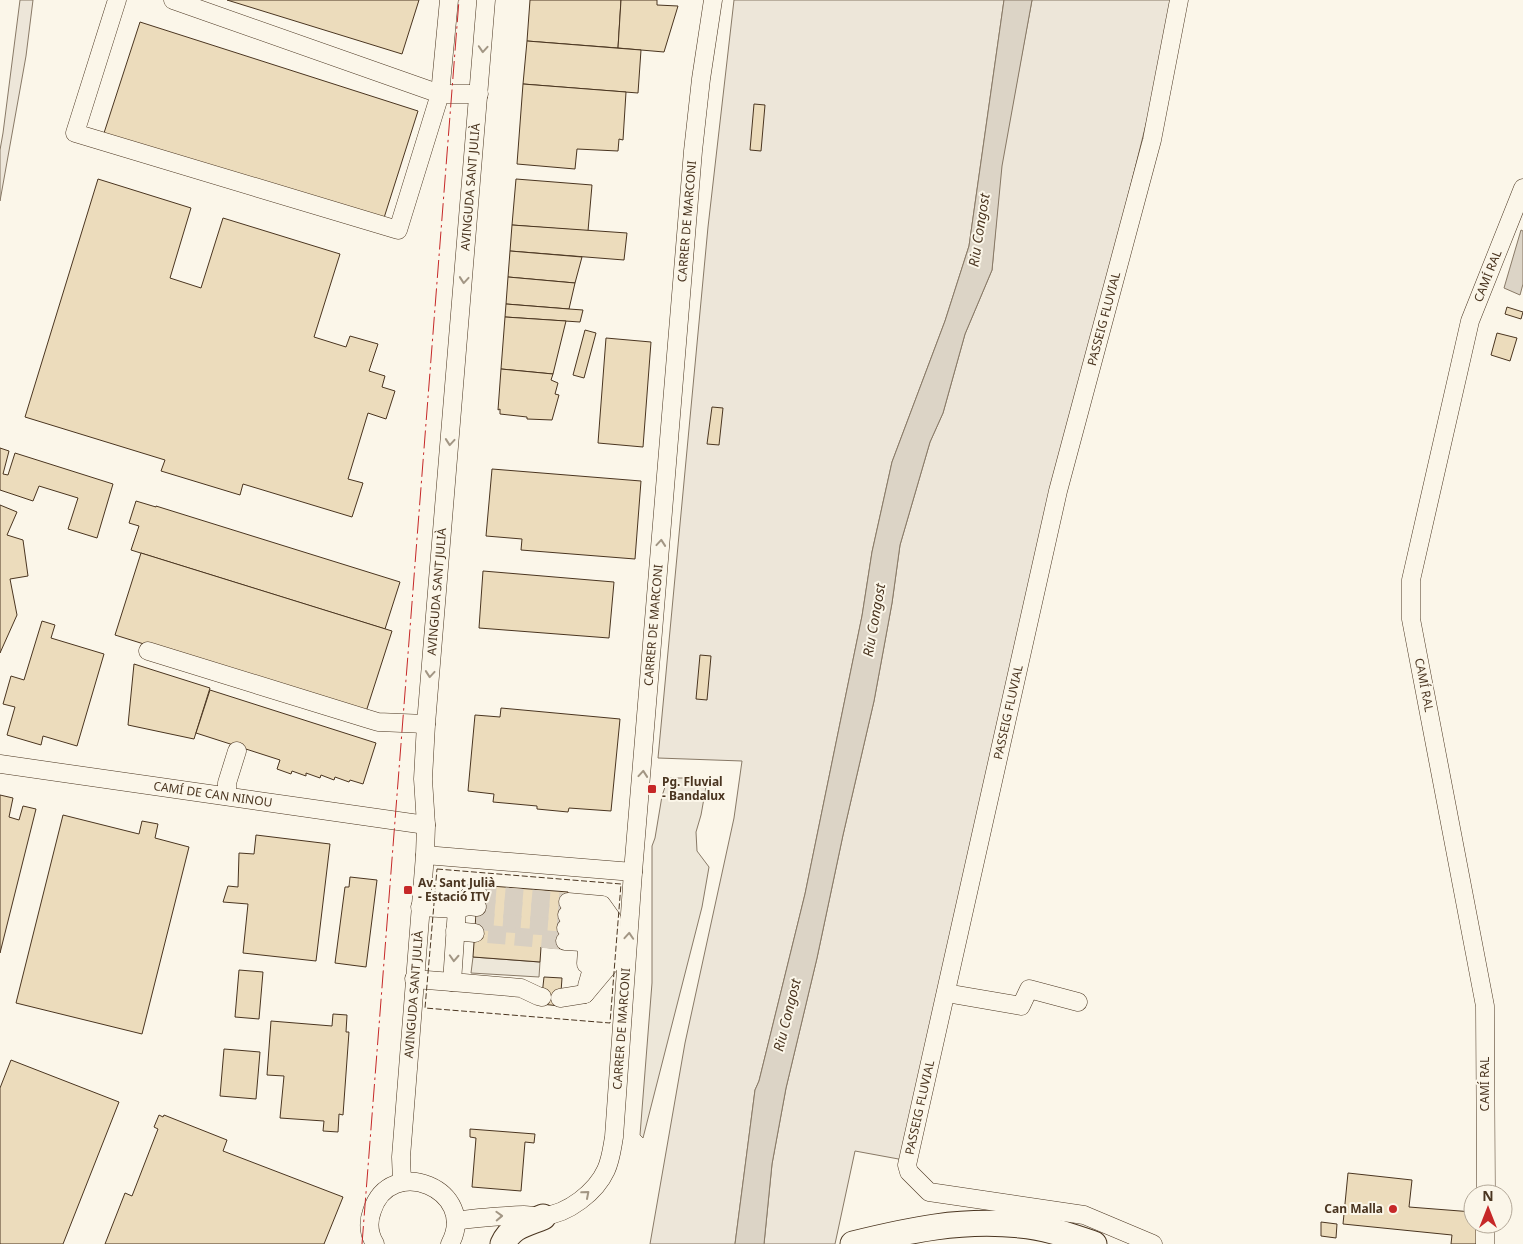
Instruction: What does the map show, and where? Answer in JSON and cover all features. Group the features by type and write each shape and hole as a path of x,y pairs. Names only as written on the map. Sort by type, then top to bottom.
{"highway":[{"path":"503,1244 510,1232 518,1226 543,1217"},
{"path":"853,1244 933,1226 974,1223 1021,1225 1060,1232 1094,1244"}],"street":[{"path":"117,0 75,133 398,230 440,94 449,0"},
{"path":"173,0 440,94 479,94"},
{"name":"AVINGUDA SANT JULIÀ","path":"402,1182 401,1157 425,855 426,825 422,779 486,0"},
{"name":"CARRER DE MARCONI","path":"543,1217 572,1205 598,1183 606,1171 614,1136 693,151 712,0"},
{"name":"PASSEIG FLUVIAL","path":"1154,1244 1084,1215 929,1192 908,1172 907,1165 1058,491 1152,140 1179,0"},
{"name":"CAMÍ RAL","path":"1486,1184 1485,1006 1411,619 1411,580 1470,321 1523,188"},
{"path":"148,651 368,720 426,724"},
{"path":"226,796 227,783 237,751"},
{"name":"CAMÍ DE CAN NINOU","path":"0,764 426,825"},
{"path":"425,855 634,872"},
{"path":"420,907 456,920 476,914 472,894 456,920 452,982"},
{"path":"595,917 603,932 603,963 585,994 587,949 566,921 595,917"},
{"path":"414,979 521,988 542,997"},
{"path":"946,993 1021,1006 1029,989 1078,1002"},
{"path":"560,998 585,994"},
{"path":"375,1244 370,1229 370,1217 374,1205 381,1194 391,1187 402,1182 413,1181 424,1182 442,1193 452,1206 456,1222 450,1244"},
{"path":"456,1222 482,1217 529,1215 543,1217"}],"shaded area":[{"path":"20,0 33,0 26,56 0,201 0,150"},
{"path":"734,0 1004,0 969,246 945,321 892,462 872,552 862,616 805,894 759,1081 755,1090 735,1244 650,1244 685,1043 734,818 742,761 658,758 708,227"},
{"path":"1032,0 1171,0 1149,112 1105,289 904,1160 855,1151 835,1244 764,1244 772,1164 786,1088 874,701 892,603 900,545 930,442 943,413 965,334 992,270 1001,166"},
{"path":"668,778 696,778 706,787 696,832 697,851 709,867 702,907 643,1138 640,1135 652,983 652,846 662,796"},
{"path":"473,957 540,962 539,977 471,973"}],"water":[{"name":"Riu Congost","path":"1004,0 1032,0 1002,166 992,270 965,334 943,413 930,442 900,545 892,603 874,701 786,1088 772,1164 764,1244 735,1244 755,1090 759,1081 805,894 862,616 872,552 892,462 945,321 969,246"},
{"path":"1521,230 1523,231 1523,284 1520,295 1504,288"}],"building":[{"path":"227,0 419,0 402,54"},
{"path":"530,0 621,0 618,48 527,41"},
{"path":"621,0 657,0 657,5 678,6 664,52 618,48"},
{"path":"140,22 418,111 383,221 104,133"},
{"path":"527,41 641,50 638,93 523,84"},
{"path":"523,84 626,92 623,140 619,139 618,151 577,149 575,169 517,164"},
{"path":"754,104 765,105 761,151 750,150"},
{"path":"98,179 191,208 170,278 201,288 223,218 340,254 314,337 346,347 350,336 378,344 369,371 385,376 382,387 395,391 386,419 368,413 348,479 363,483 352,517 243,484 240,495 161,471 165,460 25,417"},
{"path":"516,179 592,185 588,231 512,225"},
{"path":"512,225 627,233 624,260 510,251"},
{"path":"510,251 582,257 575,283 508,277"},
{"path":"508,277 575,283 569,309 506,304"},
{"path":"506,304 583,310 580,322 505,317"},
{"path":"1507,307 1523,312 1521,319 1505,314"},
{"path":"505,317 566,321 553,374 501,369"},
{"path":"585,330 596,333 584,378 573,375"},
{"path":"1497,333 1517,338 1510,361 1491,355"},
{"path":"606,338 651,342 643,447 598,443"},
{"path":"501,369 553,374 551,380 558,383 555,394 559,395 552,420 527,419 527,417 500,414 500,409 498,410"},
{"path":"712,407 723,408 719,445 707,444"},
{"path":"0,448 9,451 3,474 8,475 15,453 113,484 97,538 68,529 78,498 39,486 33,501 0,490"},
{"path":"492,469 641,481 635,559 521,550 522,539 486,536"},
{"path":"136,501 400,582 385,629 131,550 139,526 129,523"},
{"path":"0,505 17,512 7,535 23,540 28,576 10,579 17,615 0,653"},
{"path":"141,553 392,631 364,718 352,709 115,635"},
{"path":"483,571 614,582 609,638 479,628"},
{"path":"42,621 55,625 51,638 104,654 77,746 43,736 41,745 7,735 15,707 3,704 11,676 24,680"},
{"path":"700,655 711,656 707,700 696,699"},
{"path":"134,664 210,688 194,739 128,725"},
{"path":"210,690 376,743 363,784 335,777 334,780 321,775 320,778 292,771 291,774 277,769 280,760 196,733"},
{"path":"501,708 620,719 611,811 569,808 568,812 537,809 537,806 493,802 494,794 468,791 475,715 500,717"},
{"path":"0,795 13,798 9,817 19,820 23,806 36,809 0,953"},
{"path":"63,815 139,834 142,821 158,824 155,838 189,847 142,1034 16,1003"},
{"path":"256,835 330,844 316,961 243,953 248,904 223,902 228,886 238,887 239,853 254,854"},
{"path":"350,877 377,880 366,967 335,963 345,887 349,887"},
{"path":"478,885 568,892 564,949 541,947 540,962 473,957"},
{"path":"239,970 263,972 259,1019 235,1017"},
{"path":"544,977 562,978 560,1006 541,1004"},
{"path":"333,1014 347,1015 346,1032 349,1032 343,1115 339,1114 338,1132 323,1131 324,1121 280,1118 284,1076 267,1075 271,1021 332,1026"},
{"path":"224,1049 260,1052 256,1099 220,1096"},
{"path":"11,1060 119,1102 63,1244 0,1244 0,1088"},
{"path":"159,1115 163,1117 164,1115 227,1140 223,1151 343,1197 324,1244 105,1244 125,1193 132,1196 158,1129 154,1127"},
{"path":"470,1129 535,1134 534,1143 525,1142 521,1191 472,1187 476,1138 470,1137"},
{"name":"Can Malla","path":"1348,1173 1412,1180 1409,1207 1463,1211 1463,1234 1480,1234 1479,1244 1451,1244 1452,1235 1343,1224"},
{"path":"1321,1222 1337,1224 1336,1238 1321,1236"}],"tunnel":[{"path":"478,894 568,902"},
{"path":"477,907 567,915"},
{"path":"476,921 566,928"},
{"path":"488,934 565,941"}],"fence":[{"path":"437,869 621,884 610,1023 425,1008 437,869"}],"power":[{"path":"362,1244 459,0"}],"place":[{"name":"Pg. Fluvial - Bandalux","path":"652,789"},
{"name":"Av. Sant Julià - Estació ITV","path":"408,890"},
{"name":"Can Malla","path":"1393,1209"}]}
